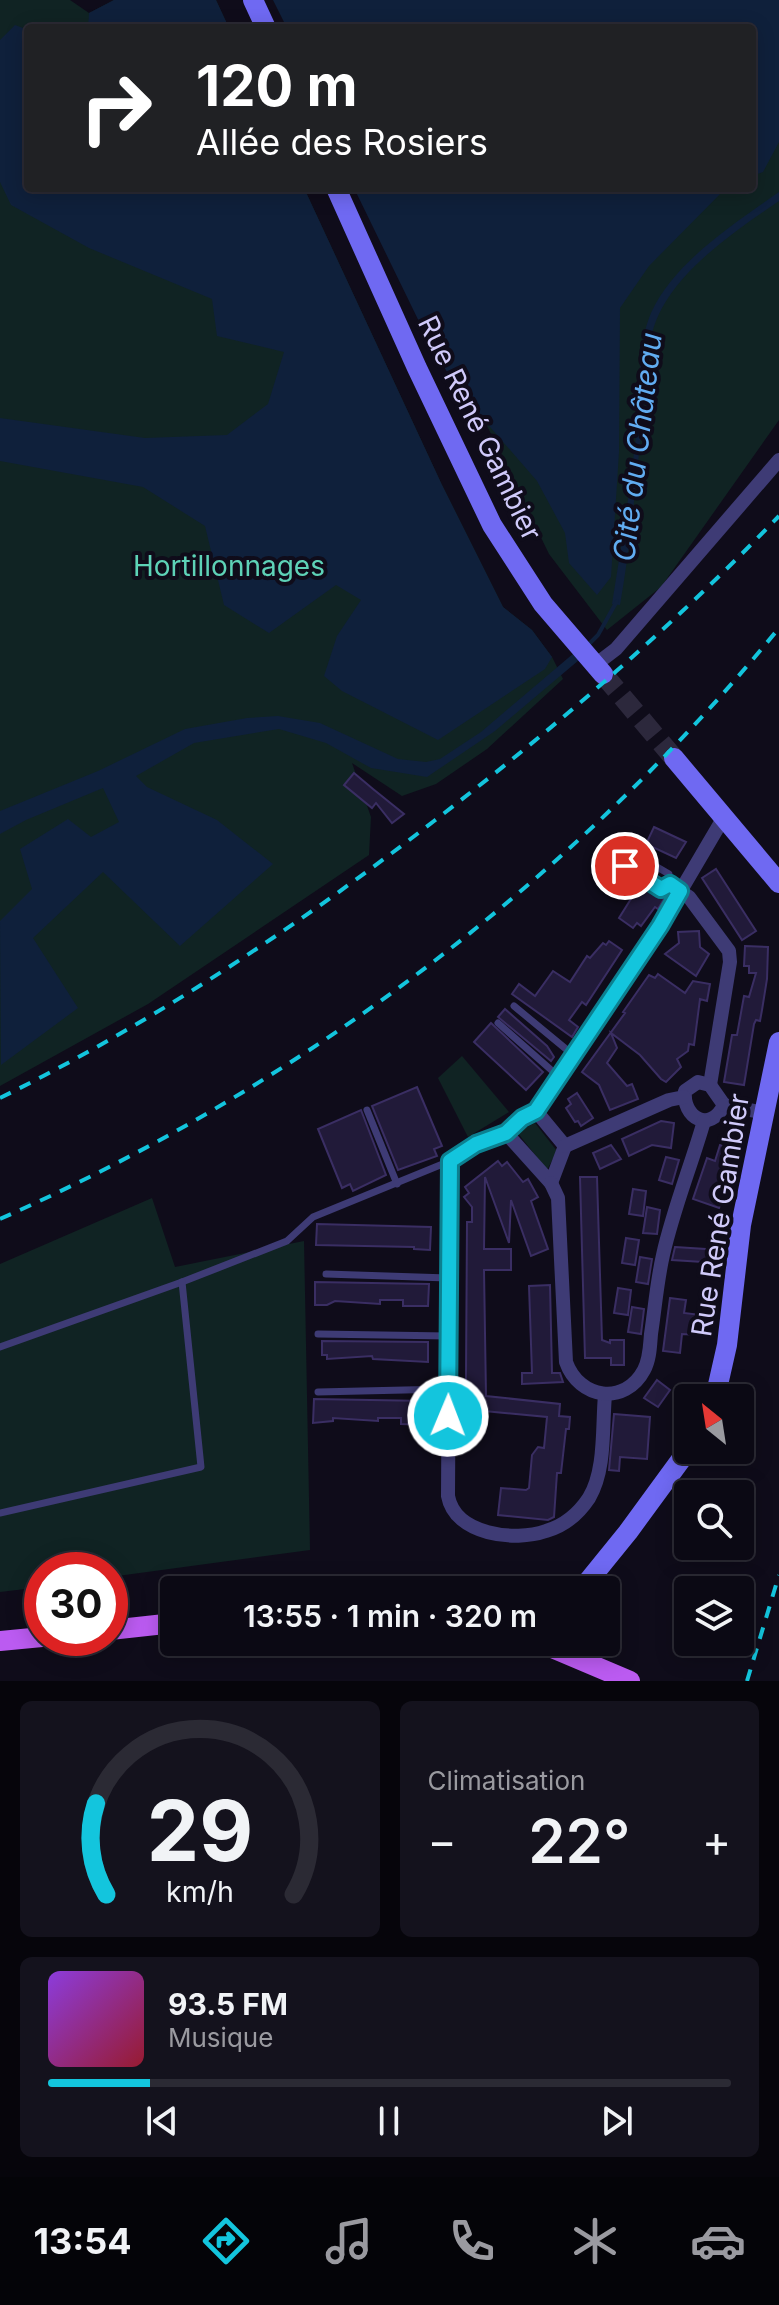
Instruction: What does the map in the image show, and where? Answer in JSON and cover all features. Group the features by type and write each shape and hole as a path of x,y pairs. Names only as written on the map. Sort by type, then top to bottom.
{"main road":[{"path":"128,1628 160,1625"},
{"path":"0,1641 24,1639"},
{"path":"570,1656 630,1681"}],"street":[{"path":"253,0 264,24"},
{"name":"Rue René Gambier","path":"338,192 492,525 543,604 599,670"},
{"path":"599,670 779,460"},
{"path":"674,758 779,883"},
{"path":"605,1395 598,1472 588,1499 568,1520 531,1535 516,1536 476,1528 457,1515 449,1503 450,1161 476,1144 506,1133 522,1118 536,1111 660,926 675,888 724,817"},
{"path":"675,888 689,897 729,951 730,962 710,1085"},
{"name":"Rue René Gambier","path":"718,1384 727,1345 741,1225 779,1042"},
{"path":"724,1105 719,1115 704,1121 686,1105 685,1091 698,1082 710,1085 724,1105 765,1113"},
{"path":"551,1183 565,1146 669,1100 684,1097"},
{"path":"536,1111 565,1146"},
{"path":"506,1133 551,1183 558,1198 566,1362 576,1380 594,1393 605,1395 615,1394 636,1381 647,1363 662,1259 704,1121"},
{"path":"592,1576 678,1464"}],"lane":[{"path":"633,853 669,874 675,888 661,889 625,866 633,853"},
{"path":"514,1006 572,1054"},
{"path":"498,1023 558,1076"},
{"path":"367,1110 397,1184"},
{"path":"0,1347 287,1241 313,1217 450,1161"},
{"path":"326,1274 449,1279"},
{"path":"0,1513 201,1467 182,1282"},
{"path":"318,1334 449,1336"},
{"path":"318,1392 449,1389"}],"green space":[{"name":"Hortillonnages","path":"0,0 70,0 89,13 114,0 216,0 227,24 24,24 24,192 306,192 442,485 503,607 532,630 552,657 563,679 487,749 436,784 402,796 352,763 371,817 369,855 148,1004 0,1086"},
{"path":"779,0 779,420 661,587 607,630 549,554 374,192 756,192 756,24"},
{"path":"462,1056 509,1112 468,1137 438,1078"},
{"path":"535,1123 557,1151 547,1170 517,1132"},
{"path":"152,1198 175,1267 304,1241 310,1550 128,1575 128,1552 24,1552 24,1589 0,1592 0,1264"}],"water":[{"path":"114,0 216,0 227,24 88,24 89,13"},
{"path":"273,0 779,0 779,142 763,172 756,175 756,24 285,24"},
{"path":"15,25 24,28 24,192 306,192 442,485 503,607 532,630 552,657 545,669 438,740 342,691 324,676 337,636 361,600 336,585 269,633 224,605 205,526 143,487 0,461 0,418 145,438 227,435 268,404 284,352 217,336 212,299 89,248 11,205 0,182 0,40"},
{"path":"356,192 722,192 649,266 620,308 619,452 611,577 597,595 569,563 565,533 537,481 458,390 429,342"},
{"path":"779,192 779,201 699,262 672,292 656,321 647,360 624,582 620,605 612,604 636,440 642,351 651,313 661,294 690,260 725,230"},
{"path":"574,653 579,660 495,731 427,777 371,768 326,743 279,729 194,743 136,776 147,787 217,820 273,864 180,946 103,872 33,938 78,1008 1,1065 0,921 32,889 20,849 68,819 91,837 119,822 103,788 0,834 0,811 98,771 185,729 247,718 278,716 320,723 398,759 426,762 440,759 481,732"}],"building":[{"path":"354,773 404,814 392,823 376,803 372,808 344,785"},
{"path":"654,827 686,842 676,858 646,844"},
{"path":"613,866 664,899 641,926 637,923 633,928 619,918 634,894 607,876"},
{"path":"716,869 756,931 742,940 702,878"},
{"path":"699,931 700,947 709,954 696,976 665,954 679,943 678,932"},
{"path":"609,941 622,950 586,1005 582,1002 569,1020 578,1027 572,1037 512,994 519,984 535,996 553,971 570,982 587,956 590,958 603,943 606,945"},
{"path":"745,946 768,947 762,1010 760,1021 756,1020 754,1024 744,1085 724,1082 732,1035 737,1035 744,996 749,997 756,973 749,973 749,966 744,966"},
{"path":"658,974 685,993 693,981 710,984 707,1001 700,999 694,1045 689,1044 688,1051 677,1059 681,1067 666,1082 640,1055 611,1033 617,1048 607,1063 627,1086 632,1084 638,1099 610,1110 599,1085 582,1072 649,975 655,978"},
{"path":"505,1009 547,1046 554,1057 551,1061 498,1017"},
{"path":"491,1023 543,1072 526,1090 474,1042"},
{"path":"417,1087 442,1146 434,1149 437,1156 398,1170 372,1106"},
{"path":"577,1093 593,1118 581,1126 566,1108 571,1104 568,1099"},
{"path":"361,1110 386,1175 353,1191 350,1184 342,1188 318,1129"},
{"path":"661,1121 674,1123 671,1148 652,1145 629,1156 622,1139"},
{"path":"611,1145 621,1159 600,1169 593,1153"},
{"path":"720,1145 732,1150 726,1165 733,1167 719,1208 693,1199 707,1158 715,1161"},
{"path":"666,1157 679,1160 672,1184 659,1180"},
{"path":"498,1161 502,1166 507,1162 523,1182 528,1179 538,1197 531,1201 548,1249 531,1256 511,1200 509,1243 485,1177 484,1249 511,1249 511,1270 484,1270 486,1396 560,1404 559,1416 570,1417 561,1473 557,1473 554,1517 548,1520 498,1515 501,1488 529,1488 532,1455 538,1447 544,1448 547,1417 463,1409 467,1222 472,1222 472,1207 464,1197 469,1193 465,1187"},
{"path":"580,1177 597,1177 602,1340 610,1343 610,1340 624,1340 624,1365 611,1365 611,1358 585,1358"},
{"path":"633,1189 646,1191 643,1216 629,1214"},
{"path":"647,1207 660,1210 657,1234 643,1233"},
{"path":"317,1224 431,1227 430,1250 316,1245"},
{"path":"626,1238 639,1240 635,1265 622,1263"},
{"path":"675,1247 721,1250 719,1263 672,1260"},
{"path":"640,1257 652,1259 648,1284 636,1282"},
{"path":"315,1282 429,1284 428,1306 403,1306 403,1300 380,1300 380,1304 335,1301 315,1305"},
{"path":"550,1285 552,1373 560,1373 563,1382 522,1384 522,1373 532,1373 529,1286"},
{"path":"618,1288 631,1290 628,1315 614,1313"},
{"path":"670,1298 686,1300 684,1313 701,1315 698,1335 682,1334 680,1353 663,1351"},
{"path":"632,1307 644,1309 641,1334 628,1332"},
{"path":"322,1341 428,1342 428,1362 373,1359 372,1356 327,1359 327,1355 322,1355"},
{"path":"657,1380 670,1390 658,1407 644,1398"},
{"path":"314,1399 427,1401 427,1425 401,1424 401,1418 378,1418 378,1421 333,1418 333,1421 313,1423"},
{"path":"614,1414 650,1417 647,1459 620,1457 619,1471 609,1470"}],"waterway":[{"name":"Cité du Château","path":"587,646 598,635 617,601"}],"tunnel":[{"path":"603,674 674,758"}],"railway":[{"path":"0,1098 169,1005 278,935 383,860 612,675 779,516"},
{"path":"0,1219 111,1166 219,1107 323,1041 424,969 520,891 612,809 698,721 779,628"},
{"path":"747,1681 779,1575"}],"route":[{"path":"448,1416 450,1161 476,1144 506,1133 522,1118 536,1111 660,926 680,891 670,884 661,889 625,866"}]}
